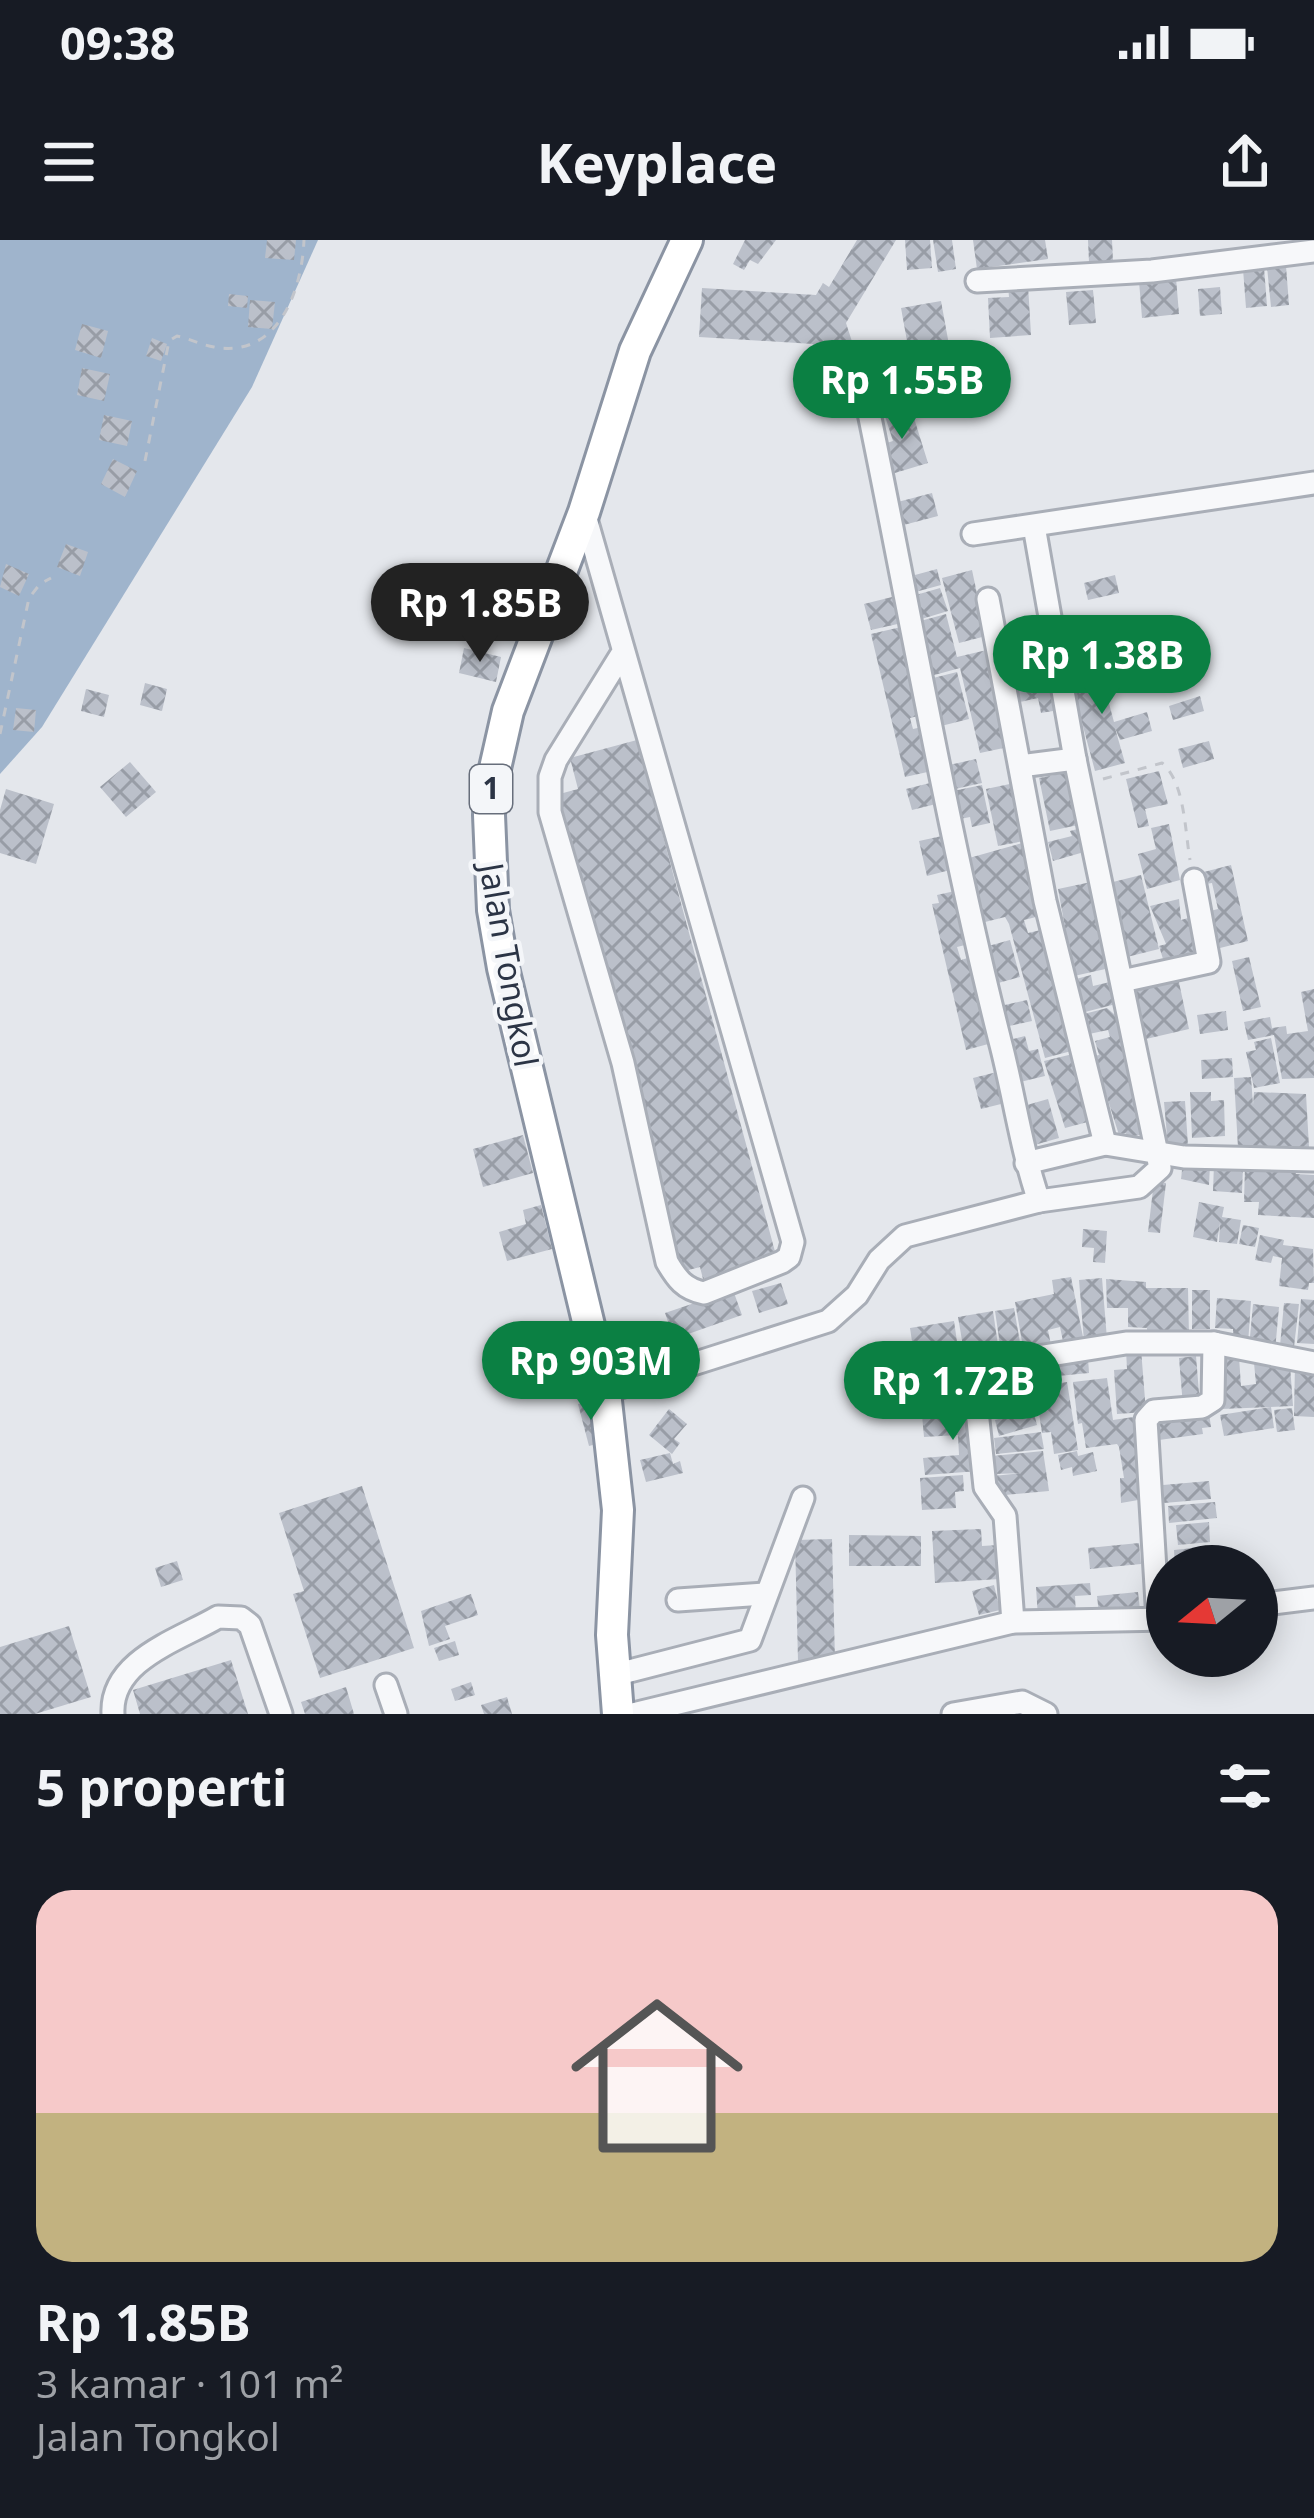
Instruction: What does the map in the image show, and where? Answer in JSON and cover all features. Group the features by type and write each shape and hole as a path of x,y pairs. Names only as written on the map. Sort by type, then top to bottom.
{"highway":[{"name":"Jalan Tongkol","path":"618,1714 614,1675 618,1510 601,1379 503,968 489,851 491,786 508,711 584,512 635,351 687,240"}],"street":[{"path":"977,281 1152,271 1314,251"},
{"path":"869,413 961,878 1010,1076 1026,1163 1039,1201"},
{"path":"973,535 1314,483"},
{"path":"584,512 793,1242 789,1257 782,1262 704,1293 678,1280 668,1262 623,1063 550,812 550,777 556,760 623,652"},
{"path":"1034,526 1075,758 1153,1120 1154,1169"},
{"path":"988,599 1045,902 1106,1144"},
{"path":"1020,766 1075,758"},
{"path":"1122,981 1209,962 1194,880"},
{"path":"1026,1163 1106,1144 1154,1169"},
{"path":"601,1379 828,1322 857,1295 879,1259 904,1236 1154,1169 1314,1160"},
{"path":"1156,1545 1146,1420 1154,1411 1202,1407 1213,1400 1214,1343"},
{"path":"1013,1622 1005,1516 986,1487 975,1373 981,1366 1105,1344 1214,1343 1314,1363"},
{"path":"614,1675 750,1640 803,1498"},
{"path":"678,1600 765,1594"},
{"path":"1278,1602 1314,1598"},
{"path":"113,1714 118,1681 130,1668 218,1617 230,1616 250,1625 281,1714"},
{"path":"633,1714 1013,1622 1146,1619"},
{"path":"386,1685 396,1714"},
{"path":"953,1714 1022,1702 1046,1714"}],"path":[{"path":"145,461 170,341 177,336 215,348 230,347 260,343 272,334 293,298 304,240"},
{"path":"0,734 29,598 51,578"},
{"path":"1081,786 1162,763 1168,767 1176,784 1194,880"}],"water":[{"path":"0,240 318,240 252,387 42,727 0,774"}],"building":[{"path":"267,240 296,240 294,260 265,258"},
{"path":"745,240 776,240 758,264 750,260 744,270 733,264"},
{"path":"857,240 896,240 846,323 858,360 823,372 813,344 699,337 702,288 816,295 823,283 829,287"},
{"path":"905,240 930,240 932,268 907,270"},
{"path":"933,240 952,240 956,269 938,272"},
{"path":"973,240 1045,240 1048,259 977,269"},
{"path":"1088,240 1112,240 1113,261 1089,262"},
{"path":"1286,266 1289,305 1271,307 1267,267"},
{"path":"1264,267 1267,306 1246,308 1243,269"},
{"path":"1176,278 1179,314 1142,318 1139,281"},
{"path":"1028,285 1031,335 990,338 988,298 1009,297 1008,286"},
{"path":"1220,287 1222,314 1200,316 1198,289"},
{"path":"1093,290 1096,323 1069,325 1066,292"},
{"path":"229,294 248,296 247,308 228,306"},
{"path":"250,300 275,302 272,329 248,327"},
{"path":"941,301 949,345 909,352 901,308"},
{"path":"82,324 108,331 101,358 75,350"},
{"path":"152,338 167,344 161,361 146,356"},
{"path":"82,368 110,374 104,401 77,395"},
{"path":"909,402 928,463 885,476 877,446 893,441 883,410"},
{"path":"104,415 132,421 127,446 99,440"},
{"path":"113,459 137,471 125,497 101,484"},
{"path":"932,493 938,516 896,527 890,504"},
{"path":"66,544 88,552 80,576 57,567"},
{"path":"6,564 29,574 19,596 0,587"},
{"path":"937,569 941,585 908,594 904,578"},
{"path":"972,570 986,636 959,643 942,578"},
{"path":"1115,575 1119,593 1088,600 1084,583"},
{"path":"447,578 489,589 482,619 440,608"},
{"path":"940,588 948,611 915,621 909,597"},
{"path":"493,590 506,593 498,625 485,622"},
{"path":"511,593 523,596 515,628 503,625"},
{"path":"896,596 902,623 871,630 864,604"},
{"path":"946,614 957,657 991,649 1013,746 980,753 960,668 927,677 913,623"},
{"path":"1188,625 1194,651 1162,666 1154,633"},
{"path":"901,627 922,715 910,718 913,729 922,727 932,771 905,777 871,634"},
{"path":"1041,638 1047,660 1016,668 1010,646"},
{"path":"464,648 501,657 496,682 459,673"},
{"path":"1097,659 1114,722 1147,712 1152,731 1120,740 1115,728 1125,763 1095,771 1067,667"},
{"path":"1046,669 1059,710 1041,713 1038,698 1020,702 1015,675"},
{"path":"957,672 969,719 941,726 929,679"},
{"path":"145,683 167,689 162,711 140,705"},
{"path":"86,689 109,695 104,717 81,711"},
{"path":"1200,696 1204,711 1173,720 1169,706"},
{"path":"16,708 36,710 34,732 13,730"},
{"path":"637,740 777,1259 703,1279 700,1267 681,1272 552,796 578,789 570,758"},
{"path":"1209,741 1214,759 1183,768 1178,749"},
{"path":"976,759 982,783 955,789 949,765"},
{"path":"130,762 156,792 126,817 100,787"},
{"path":"1159,771 1168,804 1145,809 1149,826 1138,828 1126,779"},
{"path":"1070,772 1083,824 1050,831 1039,778"},
{"path":"934,782 940,803 912,810 906,789"},
{"path":"1019,782 1029,840 998,846 986,789"},
{"path":"982,785 990,823 972,827 970,817 960,819 953,791"},
{"path":"6,789 54,804 36,864 0,853 0,810"},
{"path":"1169,824 1180,880 1147,889 1138,854 1156,849 1151,828"},
{"path":"1085,827 1091,850 1053,861 1048,842"},
{"path":"942,836 950,870 927,876 919,841"},
{"path":"1026,842 1044,915 1024,920 1028,933 1045,929 1079,1049 1045,1058 1009,924 1005,917 977,924 962,860"},
{"path":"1231,865 1248,941 1220,948 1215,926 1206,928 1202,913 1218,909 1212,883 1199,885 1196,874"},
{"path":"1141,875 1159,949 1127,957 1109,883"},
{"path":"1091,882 1110,968 1074,976 1058,889"},
{"path":"955,891 969,944 957,947 961,960 974,956 992,1043 966,1050 932,904 939,903 937,895"},
{"path":"1179,899 1181,920 1188,918 1197,951 1163,959 1159,946 1166,944 1150,906"},
{"path":"1010,940 1020,977 991,985 981,948"},
{"path":"1249,957 1261,1007 1243,1011 1232,961"},
{"path":"1177,973 1189,1029 1146,1039 1134,983"},
{"path":"1091,975 1093,986 1110,982 1116,1004 1085,1012 1076,979"},
{"path":"1314,989 1314,1078 1282,1079 1274,1035 1248,1040 1244,1022 1270,1017 1272,1028 1286,1026 1287,1034 1308,1031 1301,992"},
{"path":"1027,1000 1032,1021 1005,1027 1000,1006"},
{"path":"1107,1008 1114,1014 1123,1012 1143,1134 1127,1138 1126,1133 1119,1135 1094,1056 1099,1055 1095,1041 1110,1037 1108,1030 1089,1034 1084,1014"},
{"path":"1226,1011 1228,1030 1200,1034 1197,1015"},
{"path":"1025,1036 1029,1051 1038,1049 1045,1076 1016,1083 1005,1041"},
{"path":"1271,1038 1280,1083 1254,1088 1246,1052 1256,1050 1254,1042"},
{"path":"1081,1052 1095,1120 1065,1128 1044,1061"},
{"path":"1232,1058 1233,1077 1202,1079 1201,1060"},
{"path":"1001,1071 1009,1102 981,1109 973,1078"},
{"path":"1251,1077 1253,1105 1254,1092 1306,1094 1309,1147 1238,1148 1234,1078"},
{"path":"1190,1092 1211,1092 1211,1101 1224,1100 1225,1136 1192,1138"},
{"path":"1048,1099 1059,1138 1031,1146 1020,1107"},
{"path":"1185,1101 1188,1145 1168,1147 1164,1102"},
{"path":"523,1135 533,1173 483,1187 473,1149"},
{"path":"1183,1162 1210,1165 1209,1185 1181,1179"},
{"path":"1214,1164 1243,1166 1242,1193 1213,1191"},
{"path":"1245,1166 1296,1169 1296,1174 1314,1175 1314,1218 1258,1215 1259,1202 1244,1202"},
{"path":"1154,1181 1166,1183 1160,1233 1148,1232"},
{"path":"1199,1202 1224,1207 1222,1217 1241,1220 1237,1244 1219,1242 1220,1223 1217,1242 1193,1237"},
{"path":"541,1205 552,1249 507,1261 499,1232 526,1224 523,1210"},
{"path":"1243,1225 1259,1228 1255,1247 1239,1244"},
{"path":"1083,1229 1107,1231 1105,1263 1093,1262 1094,1248 1082,1247"},
{"path":"1260,1235 1284,1240 1283,1245 1313,1249 1314,1283 1309,1283 1308,1290 1279,1286 1282,1258 1273,1256 1271,1263 1255,1260"},
{"path":"1071,1277 1084,1342 1064,1346 1060,1327 1048,1330 1051,1345 1024,1353 1015,1302 1054,1294 1052,1280"},
{"path":"1102,1278 1107,1339 1084,1341 1079,1280"},
{"path":"1106,1279 1146,1282 1146,1288 1188,1288 1189,1337 1147,1337 1147,1328 1128,1327 1128,1308 1107,1308"},
{"path":"781,1283 788,1304 759,1313 752,1291"},
{"path":"733,1290 742,1315 674,1339 665,1313"},
{"path":"1192,1290 1210,1290 1210,1329 1192,1329"},
{"path":"1217,1298 1251,1301 1248,1344 1233,1343 1233,1329 1215,1328"},
{"path":"1301,1299 1314,1300 1314,1344 1297,1343"},
{"path":"1284,1303 1299,1304 1294,1347 1280,1346"},
{"path":"1253,1304 1279,1307 1275,1351 1249,1348"},
{"path":"1014,1308 1021,1348 1001,1352 995,1311"},
{"path":"993,1311 999,1352 965,1358 958,1317"},
{"path":"954,1321 961,1369 917,1375 910,1328"},
{"path":"555,1335 564,1364 540,1371 531,1343"},
{"path":"1141,1349 1146,1412 1117,1414 1114,1370 1127,1369 1126,1350"},
{"path":"1196,1356 1200,1405 1183,1406 1179,1358"},
{"path":"1239,1357 1241,1386 1256,1384 1254,1363 1290,1365 1293,1406 1221,1409 1217,1370 1227,1369 1226,1358"},
{"path":"1088,1358 1089,1373 1058,1376 1056,1362"},
{"path":"1295,1363 1314,1363 1314,1417 1294,1416"},
{"path":"1027,1369 1035,1399 1030,1400 1032,1408 993,1419 983,1381"},
{"path":"1107,1378 1113,1420 1140,1416 1144,1499 1121,1503 1120,1478 1124,1478 1119,1447 1086,1448 1082,1423 1078,1424 1073,1382"},
{"path":"1067,1382 1078,1450 1054,1454 1051,1432 1042,1433 1035,1387"},
{"path":"593,1400 604,1442 589,1446 578,1404"},
{"path":"1271,1407 1274,1428 1224,1436 1220,1415"},
{"path":"1292,1408 1295,1430 1277,1432 1274,1410"},
{"path":"669,1409 687,1424 674,1439 680,1443 672,1454 649,1435"},
{"path":"1033,1410 1037,1425 999,1436 995,1420"},
{"path":"975,1412 979,1471 925,1475 923,1458 959,1455 958,1435 924,1437 922,1415"},
{"path":"1209,1413 1211,1427 1202,1428 1203,1434 1159,1440 1156,1420"},
{"path":"1041,1432 1044,1449 996,1454 994,1438"},
{"path":"1043,1451 1049,1491 995,1496 993,1476 1022,1473 994,1474 992,1456"},
{"path":"1077,1451 1078,1456 1093,1452 1097,1471 1073,1476 1072,1467 1061,1470 1058,1455"},
{"path":"670,1453 673,1464 680,1461 683,1473 646,1482 640,1460"},
{"path":"963,1475 964,1491 955,1492 956,1508 922,1510 920,1478"},
{"path":"1209,1481 1211,1499 1164,1503 1163,1485"},
{"path":"362,1486 414,1648 320,1678 293,1594 304,1591 279,1513"},
{"path":"1215,1502 1217,1518 1169,1523 1168,1506"},
{"path":"1209,1522 1210,1542 1178,1545 1176,1525"},
{"path":"981,1529 982,1546 998,1545 1000,1579 935,1583 932,1531"},
{"path":"849,1535 921,1536 921,1566 849,1566"},
{"path":"832,1539 835,1660 798,1661 795,1540"},
{"path":"1139,1543 1141,1564 1090,1569 1088,1548"},
{"path":"177,1561 183,1580 161,1587 155,1568"},
{"path":"1090,1583 1091,1595 1075,1596 1076,1615 1038,1618 1036,1587"},
{"path":"994,1585 1000,1610 979,1615 972,1591"},
{"path":"1138,1592 1140,1610 1099,1614 1097,1596"},
{"path":"471,1594 478,1615 445,1626 450,1639 429,1646 421,1611"},
{"path":"69,1626 91,1697 35,1714 0,1714 0,1647"},
{"path":"455,1641 459,1655 439,1661 434,1648"},
{"path":"231,1660 248,1714 140,1714 133,1690"},
{"path":"471,1682 475,1695 455,1701 451,1689"},
{"path":"346,1687 354,1714 305,1714 301,1702"},
{"path":"507,1697 512,1714 484,1714 481,1705"}]}
